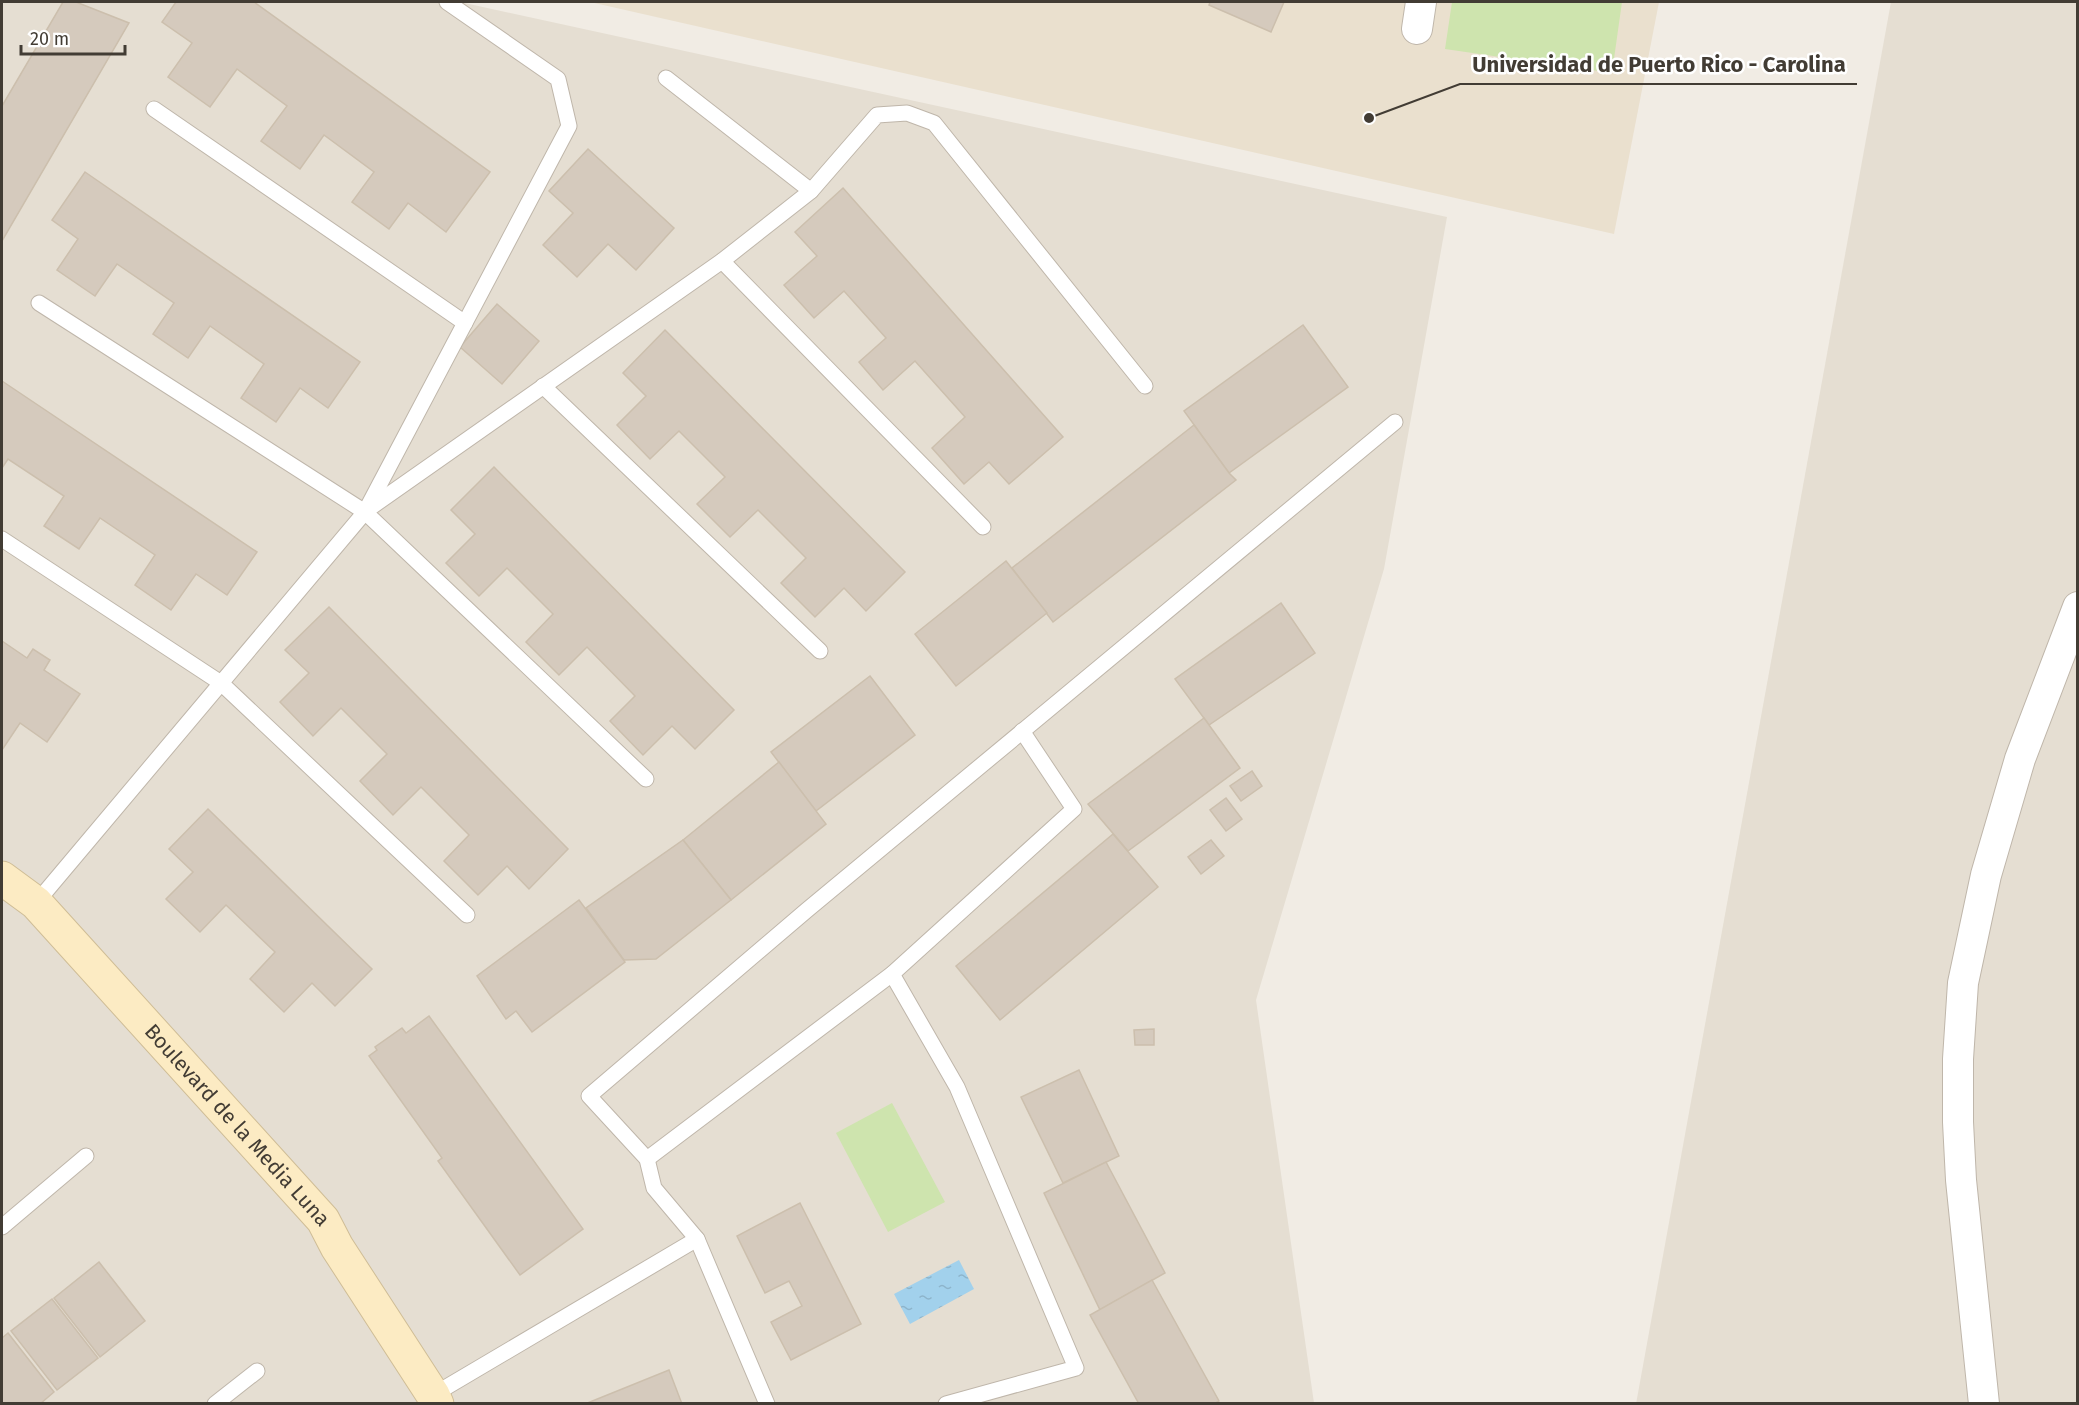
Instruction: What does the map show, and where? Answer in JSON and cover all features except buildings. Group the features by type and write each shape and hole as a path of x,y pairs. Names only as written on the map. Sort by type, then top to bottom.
{"street":[{"path":"1984,1404 1960,1168 1958,1059 1963,983 1986,875 2020,759 2078,607"},
{"name":"Boulevard de la Media Luna","path":"2,878 36,903 323,1220 337,1247 435,1399"}],"lane":[{"path":"36,903 365,512 569,126 558,79 447,2"},
{"path":"666,78 811,191"},
{"path":"154,109 465,323"},
{"path":"365,512 722,261 811,191 877,115 907,113 934,123 1145,386"},
{"path":"722,261 983,527"},
{"path":"39,303 365,512 646,779"},
{"path":"543,386 820,651"},
{"path":"767,1404 697,1239 654,1188 647,1159 589,1096 807,910 1395,422"},
{"path":"2,539 221,683 467,915"},
{"path":"647,1159 892,975 1074,809 1022,731"},
{"path":"892,975 957,1087 1076,1368 946,1404"},
{"path":"2,1227 86,1156"},
{"path":"435,1399 697,1239"},
{"path":"215,1404 257,1371"}],"shaded area":[{"path":"2,2 460,2 1447,217 1384,569 1256,1000 1314,1403 2,1404"},
{"path":"590,2 1659,2 1614,234"},
{"path":"1891,2 2077,2 2077,1403 1636,1404"}],"green space":[{"path":"1452,2 1622,2 1612,73 1445,49"},
{"path":"892,1103 945,1202 888,1232 836,1133"}],"water":[{"path":"959,1260 974,1289 910,1324 894,1294"}],"place":[{"name":"Universidad de Puerto Rico - Carolina","path":"1369,118"}]}
